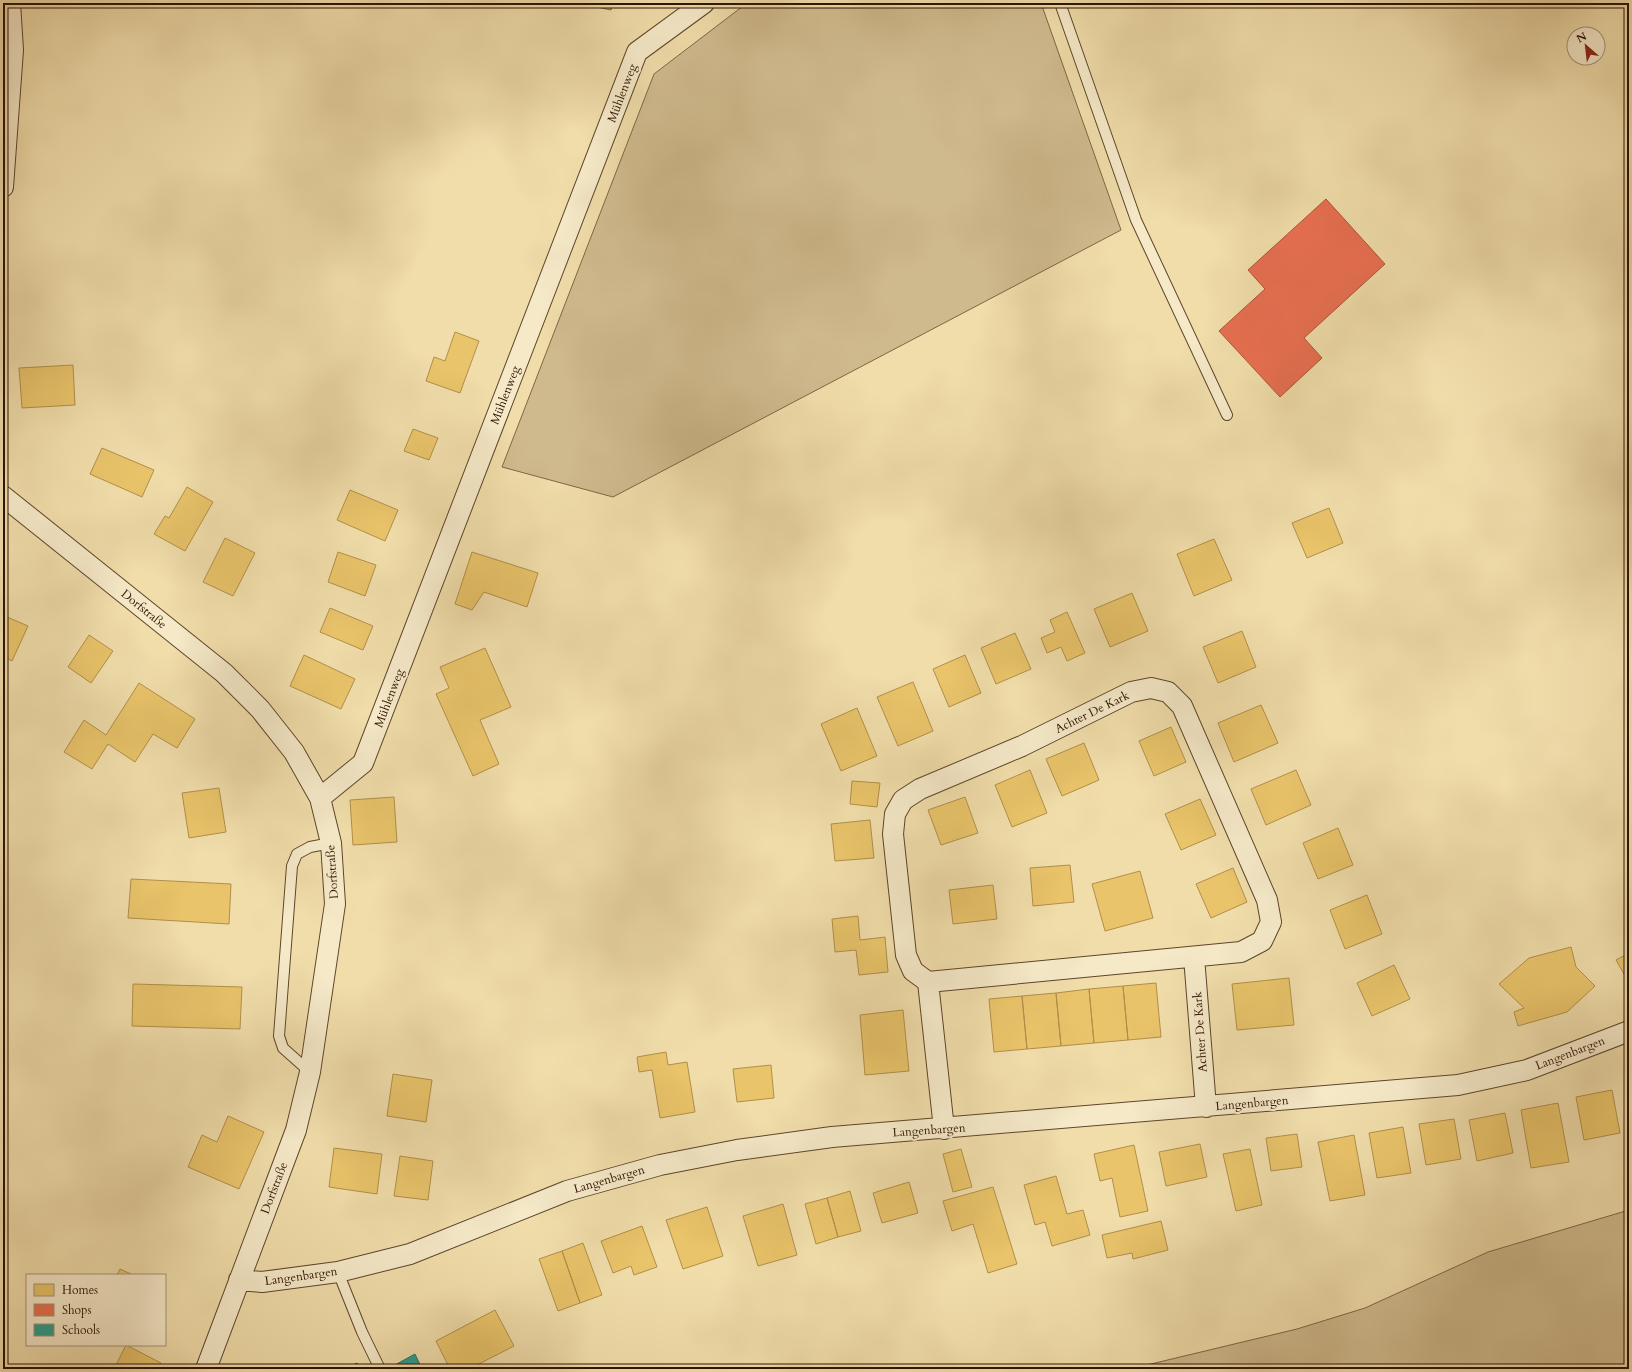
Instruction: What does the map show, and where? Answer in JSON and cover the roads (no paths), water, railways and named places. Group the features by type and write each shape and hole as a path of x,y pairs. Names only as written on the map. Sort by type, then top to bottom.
{"street":[{"path":"3,187 13,50 10,3"},
{"name":"Mühlenweg","path":"320,798 363,763 637,52 704,3"},
{"name":"Dorfstraße","path":"3,496 224,673 260,709 294,752 320,798 331,843 335,904 310,1072 296,1130 206,1369"},
{"name":"Achter De Kark","path":"1151,688 1168,692 1182,706 1267,900 1271,922 1262,941 1241,952 1194,957 928,982 913,971 906,955 893,834 895,814 902,800 920,789 1022,746 1131,692 1151,688"},
{"name":"Achter De Kark","path":"1194,957 1206,1106"},
{"path":"928,982 944,1129"},
{"name":"Langenbargen","path":"239,1280 262,1282 338,1272 410,1254 567,1191 660,1165 737,1150 832,1137 944,1129 1458,1085 1527,1070 1629,1031"}],"lane":[{"path":"1060,3 1136,220 1227,415"},
{"path":"310,1072 283,1048 279,1036 292,866 297,854 310,847 331,843"},
{"path":"338,1272 362,1332 380,1369"}]}
